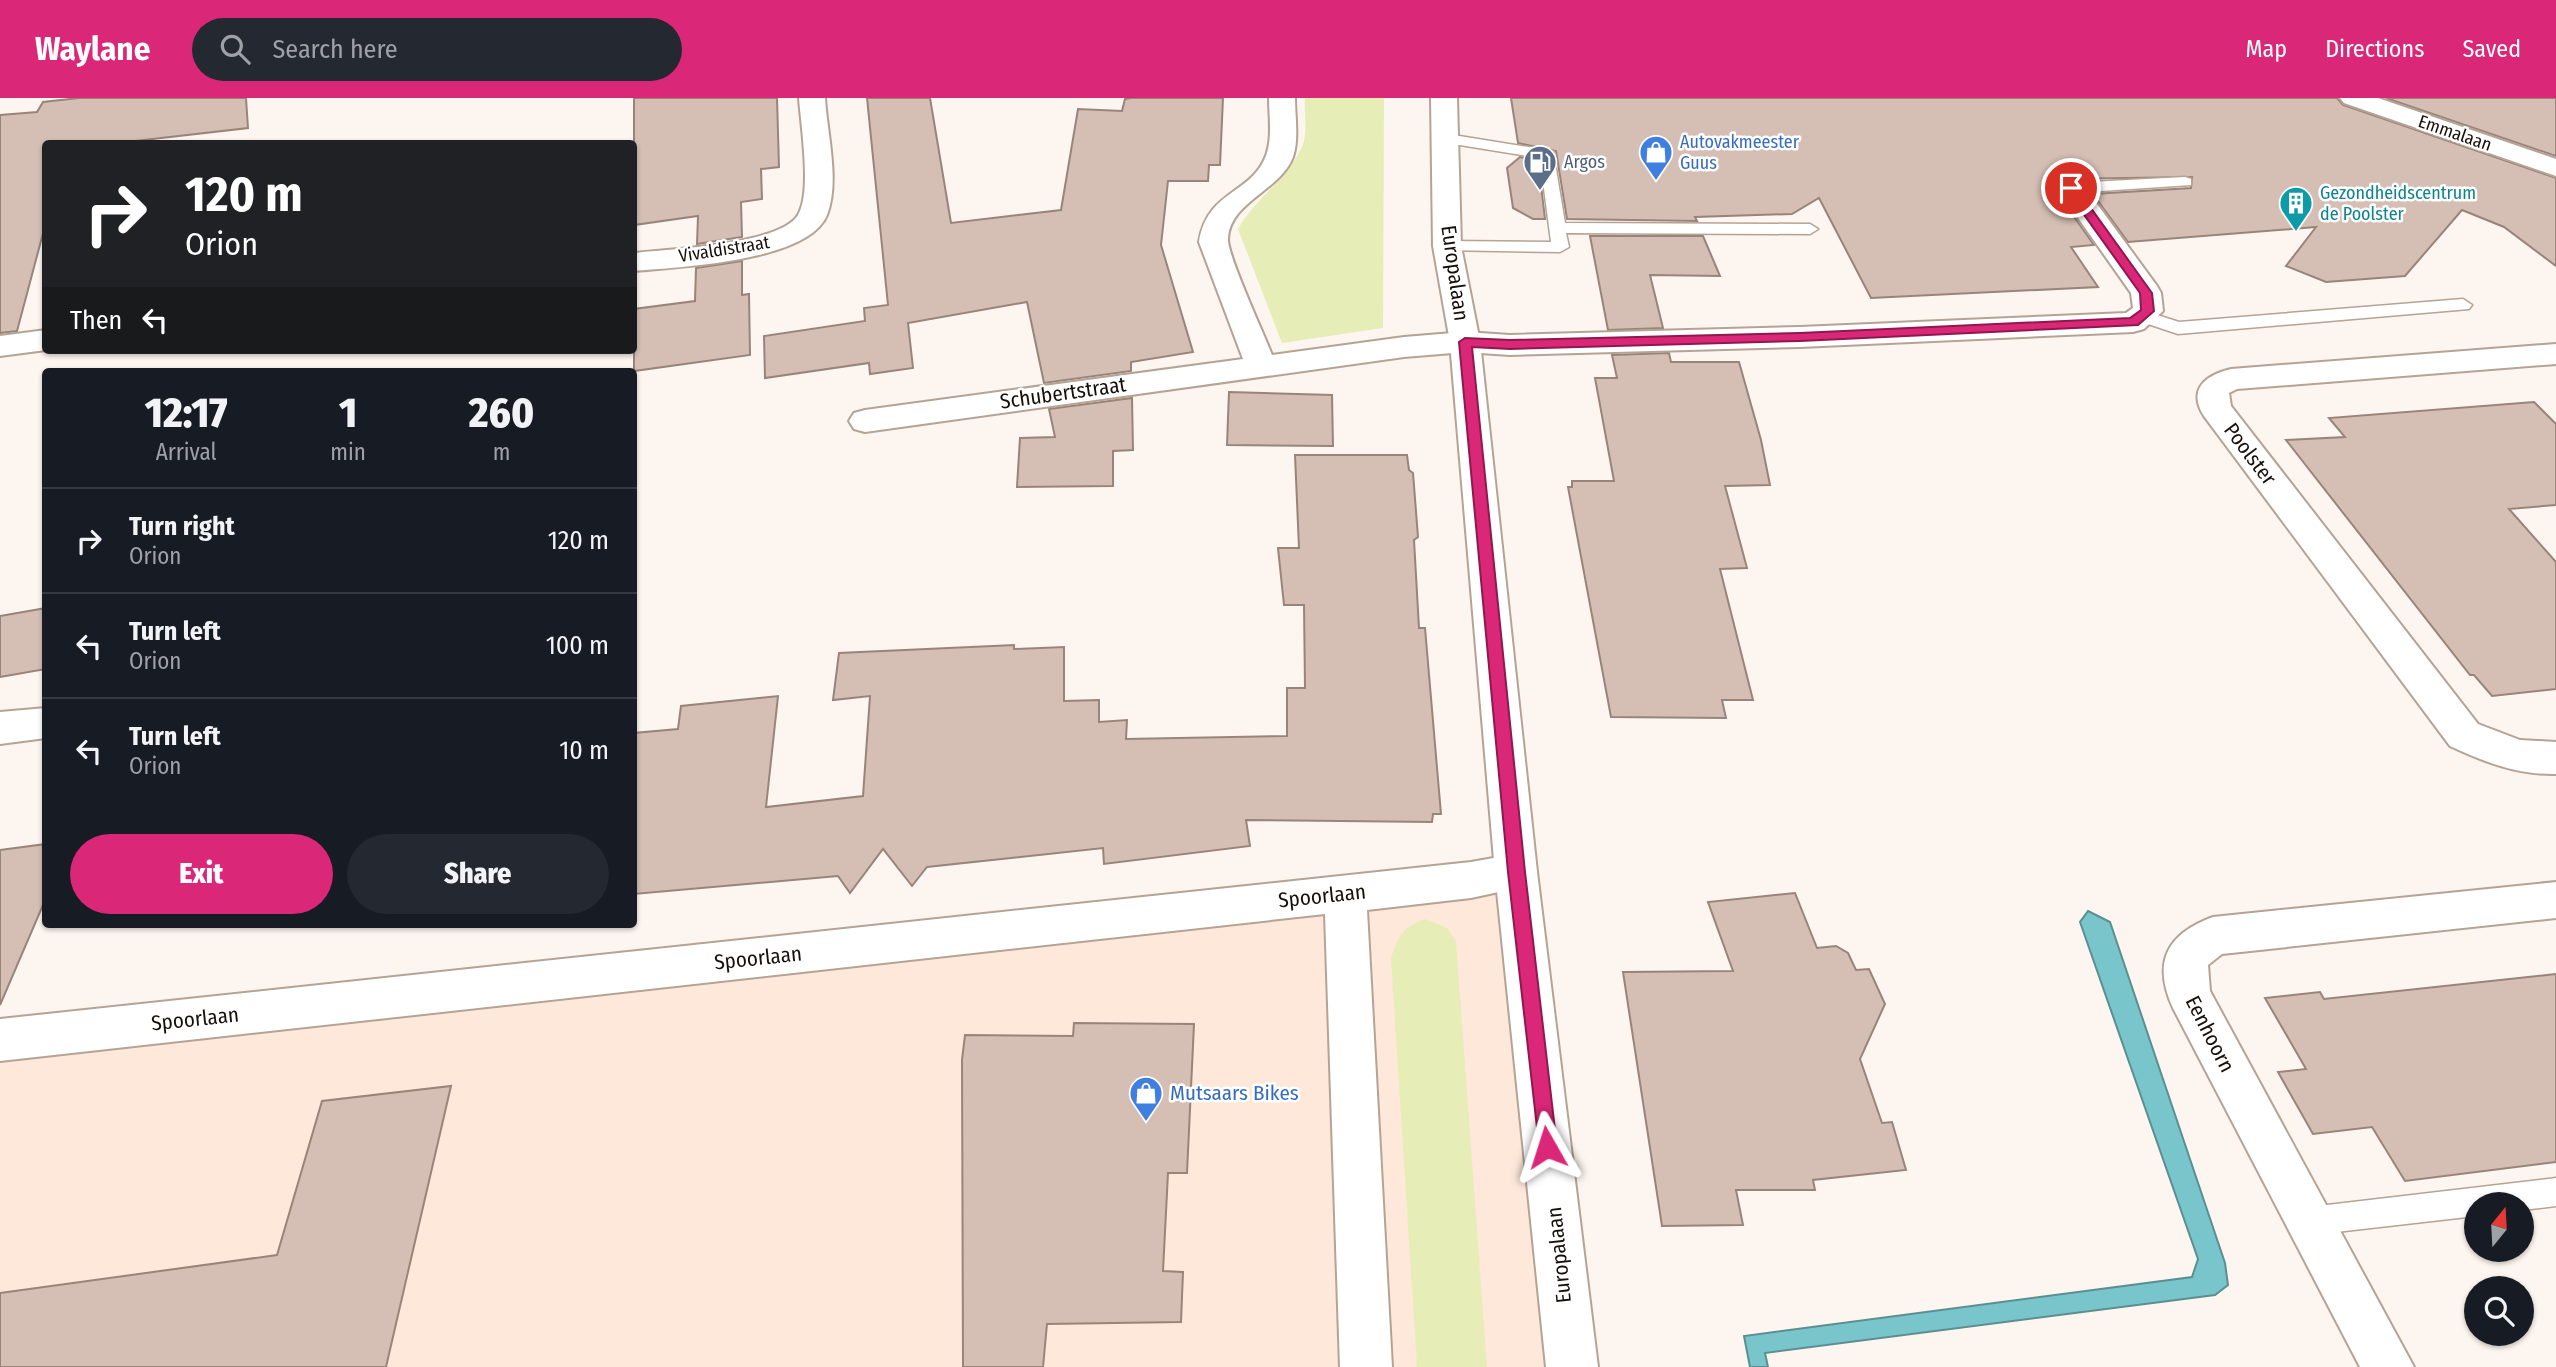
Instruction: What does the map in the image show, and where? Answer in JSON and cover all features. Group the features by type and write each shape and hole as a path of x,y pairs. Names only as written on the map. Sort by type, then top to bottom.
{"street":[{"name":"Vivaldistraat","path":"637,262 769,244 797,234 812,218 817,197 811,98"},
{"path":"1261,366 1213,242 1213,226 1223,213 1268,174 1278,160 1282,145 1282,98"},
{"name":"Europalaan","path":"1444,98 1447,139 1447,246 1465,342 1516,872 1572,1367"},
{"name":"Emmalaan","path":"2353,98 2556,168"},
{"path":"2071,188 2146,293 2148,311 2142,316"},
{"name":"Schubertstraat","path":"865,421 1404,347 1465,342 1510,345 1800,337 2133,322 2142,316"},
{"path":"0,346 42,341"},
{"name":"Poolster","path":"2556,354 2231,379 2213,388 2215,408 2464,735 2489,748 2529,760 2556,758"},
{"path":"0,728 42,723"},
{"name":"Spoorlaan","path":"0,1040 1516,872"},
{"path":"1345,893 1366,1367"},
{"name":"Eenhoorn","path":"2388,1367 2188,994 2186,956 2213,936 2556,900"}],"lane":[{"path":"1447,139 1547,154 1560,247 1447,246"},
{"path":"2071,188 2185,181"},
{"path":"1557,228 1810,229"},
{"path":"2142,316 2178,328 2463,305"},
{"path":"2310,1221 2556,1192"}],"shaded area":[{"path":"1505,870 1565,1367 0,1367 0,1045"}],"green space":[{"path":"1305,98 1384,98 1383,328 1282,343 1238,229 1288,169 1302,147"},
{"path":"1425,919 1447,928 1456,941 1487,1367 1417,1367 1391,958 1402,933 1411,925"}],"water":[{"path":"2088,911 2110,922 2225,1263 2228,1285 2215,1295 1765,1353 1768,1367 1750,1367 1744,1336 2192,1277 2198,1259 2080,922"}],"building":[{"path":"79,98 246,98 248,128 144,140 42,140 42,237 17,331 0,333 0,115 37,112 43,102"},
{"path":"634,98 777,98 779,167 761,169 762,199 741,202 742,237 697,244 698,216 637,225 637,140 634,140"},
{"path":"867,98 930,98 951,223 1061,210 1078,109 1122,111 1125,99 1131,98 1223,98 1220,165 1209,165 1208,181 1168,181 1161,245 1193,352 1131,362 1131,371 1044,383 1027,302 908,323 913,368 870,374 869,363 765,378 764,336 865,321 864,308 888,305"},
{"path":"1511,98 2337,98 2343,105 2556,178 2556,266 2504,227 2462,210 2405,276 2326,282 2286,266 2316,227 2128,242 2093,194 2191,188 2192,177 2061,179 2055,190 2094,245 2071,247 2098,287 1871,298 1819,198 1792,214 1695,217 1697,221 1567,219 1556,151 1518,143"},
{"path":"2386,98 2556,98 2556,156"},
{"path":"1520,157 1538,160 1545,219 1533,219 1513,208 1507,168"},
{"path":"1590,236 1703,236 1720,276 1650,275 1663,328 1608,330"},
{"path":"742,261 742,295 749,294 750,355 637,371 634,368 634,354 637,354 637,309 695,301 696,268"},
{"path":"1669,353 1671,362 1739,362 1761,440 1770,485 1725,486 1747,568 1720,569 1753,700 1722,700 1726,718 1611,717 1568,487 1572,487 1572,481 1614,481 1595,378 1617,378 1612,355"},
{"path":"1229,392 1332,395 1333,446 1227,445"},
{"path":"1132,398 1133,450 1113,451 1113,486 1017,487 1020,438 1055,437 1049,409"},
{"path":"2534,402 2556,424 2556,505 2509,509 2556,562 2556,689 2492,696 2474,675 2470,675 2286,440 2345,437 2329,418"},
{"path":"1295,455 1407,455 1409,470 1413,473 1418,537 1414,540 1419,628 1425,628 1441,814 1433,814 1432,822 1246,820 1250,846 1104,864 1103,848 927,867 912,886 883,849 850,893 838,876 637,894 637,733 678,729 681,706 778,696 766,807 863,796 870,696 833,700 839,653 1014,645 1014,649 1064,647 1064,701 1099,700 1099,722 1127,720 1126,739 1287,736 1287,688 1305,688 1304,605 1284,605 1278,548 1299,548"},
{"path":"42,609 42,670 0,677 0,616"},
{"path":"42,845 42,907 0,1005 0,850"},
{"path":"1795,893 1817,948 1836,946 1848,953 1856,970 1869,969 1885,1004 1860,1059 1882,1123 1892,1122 1906,1170 1813,1180 1815,1190 1736,1190 1743,1225 1662,1226 1623,972 1733,971 1708,902"},
{"path":"2556,974 2556,1162 2405,1181 2372,1127 2313,1134 2278,1072 2306,1069 2265,998 2320,992 2324,999"},
{"path":"1074,1023 1194,1024 1187,1173 1168,1173 1163,1271 1183,1272 1181,1322 1047,1324 1043,1367 963,1367 962,1060 965,1035 1073,1036"},
{"path":"451,1086 386,1367 0,1367 0,1293 277,1255 322,1101"}],"place":[{"name":"Autovakmeester Guus","path":"1656,182"},
{"name":"Argos","path":"1540,192"},
{"name":"Gezondheidscentrum de Poolster","path":"2296,233"},
{"name":"Mutsaars Bikes","path":"1146,1123"}],"route":[{"path":"1547,1147 1516,872 1465,342 1510,345 1800,337 2133,322 2148,311 2146,293 2071,188"}]}
